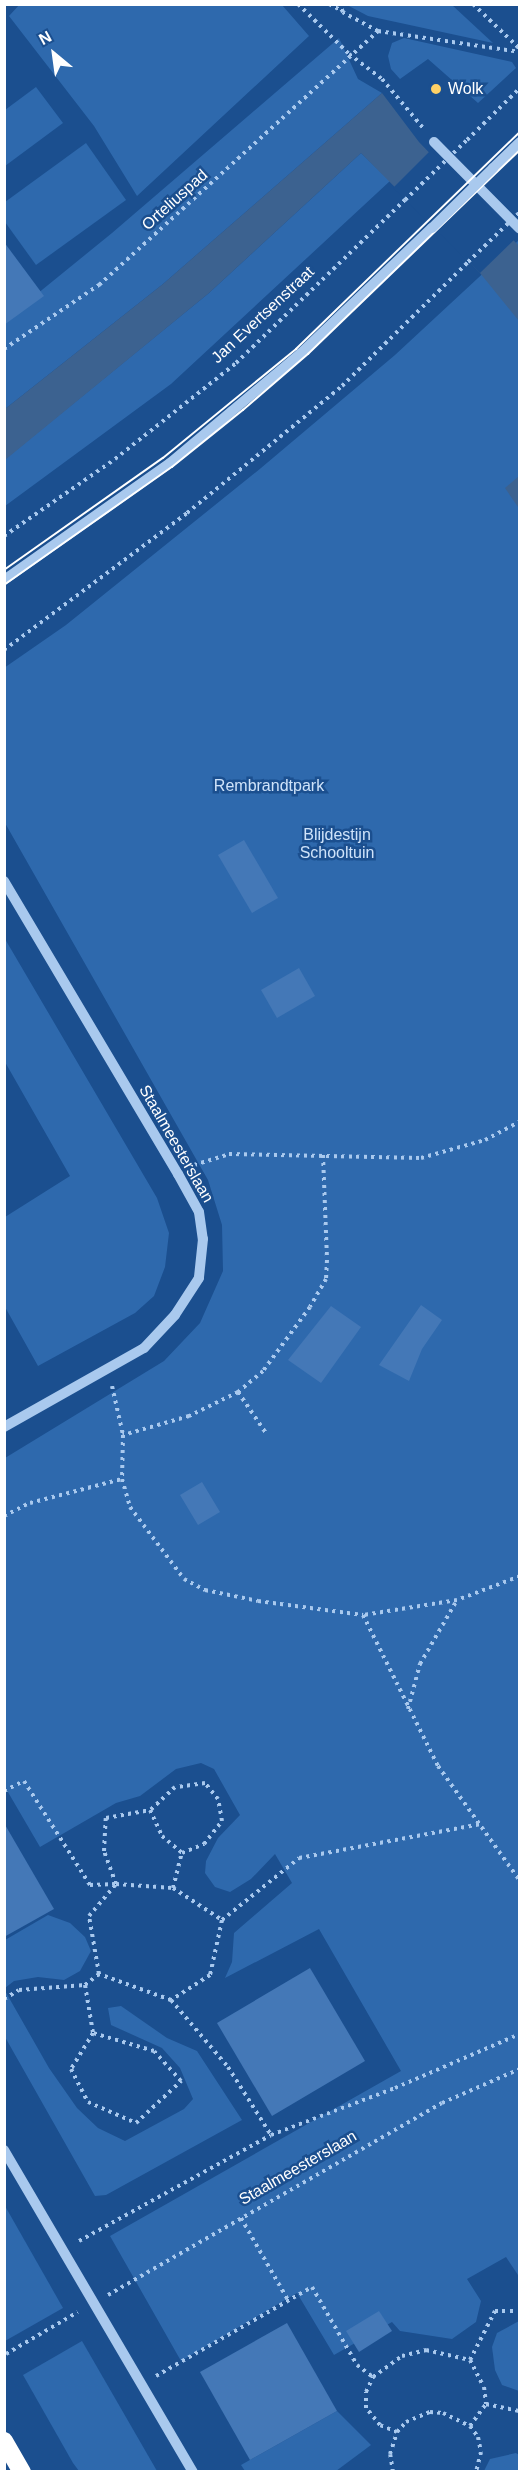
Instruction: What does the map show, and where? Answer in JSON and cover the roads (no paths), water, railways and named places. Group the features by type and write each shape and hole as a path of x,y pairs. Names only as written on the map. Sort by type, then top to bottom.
{"highway":[{"path":"4,2441 22,2472"}],"street":[{"path":"434,142 519,229"},
{"path":"4,580 170,463 301,353 519,142"},
{"name":"Staalmeesterslaan","path":"4,881 178,1174 199,1212 203,1239 199,1278 175,1315 144,1348 107,1372 4,1427"},
{"path":"4,2150 96,2301 194,2472"}],"tram line":[{"path":"4,570 163,458 296,349 520,132"},
{"path":"4,585 172,467 243,410 308,354 520,150"}],"place":[{"name":"Wolk","path":"436,89"}],"park label":[{"name":"Rembrandtpark","path":"269,786"},
{"name":"Blijdestijn Schooltuin","path":"337,844"}]}
